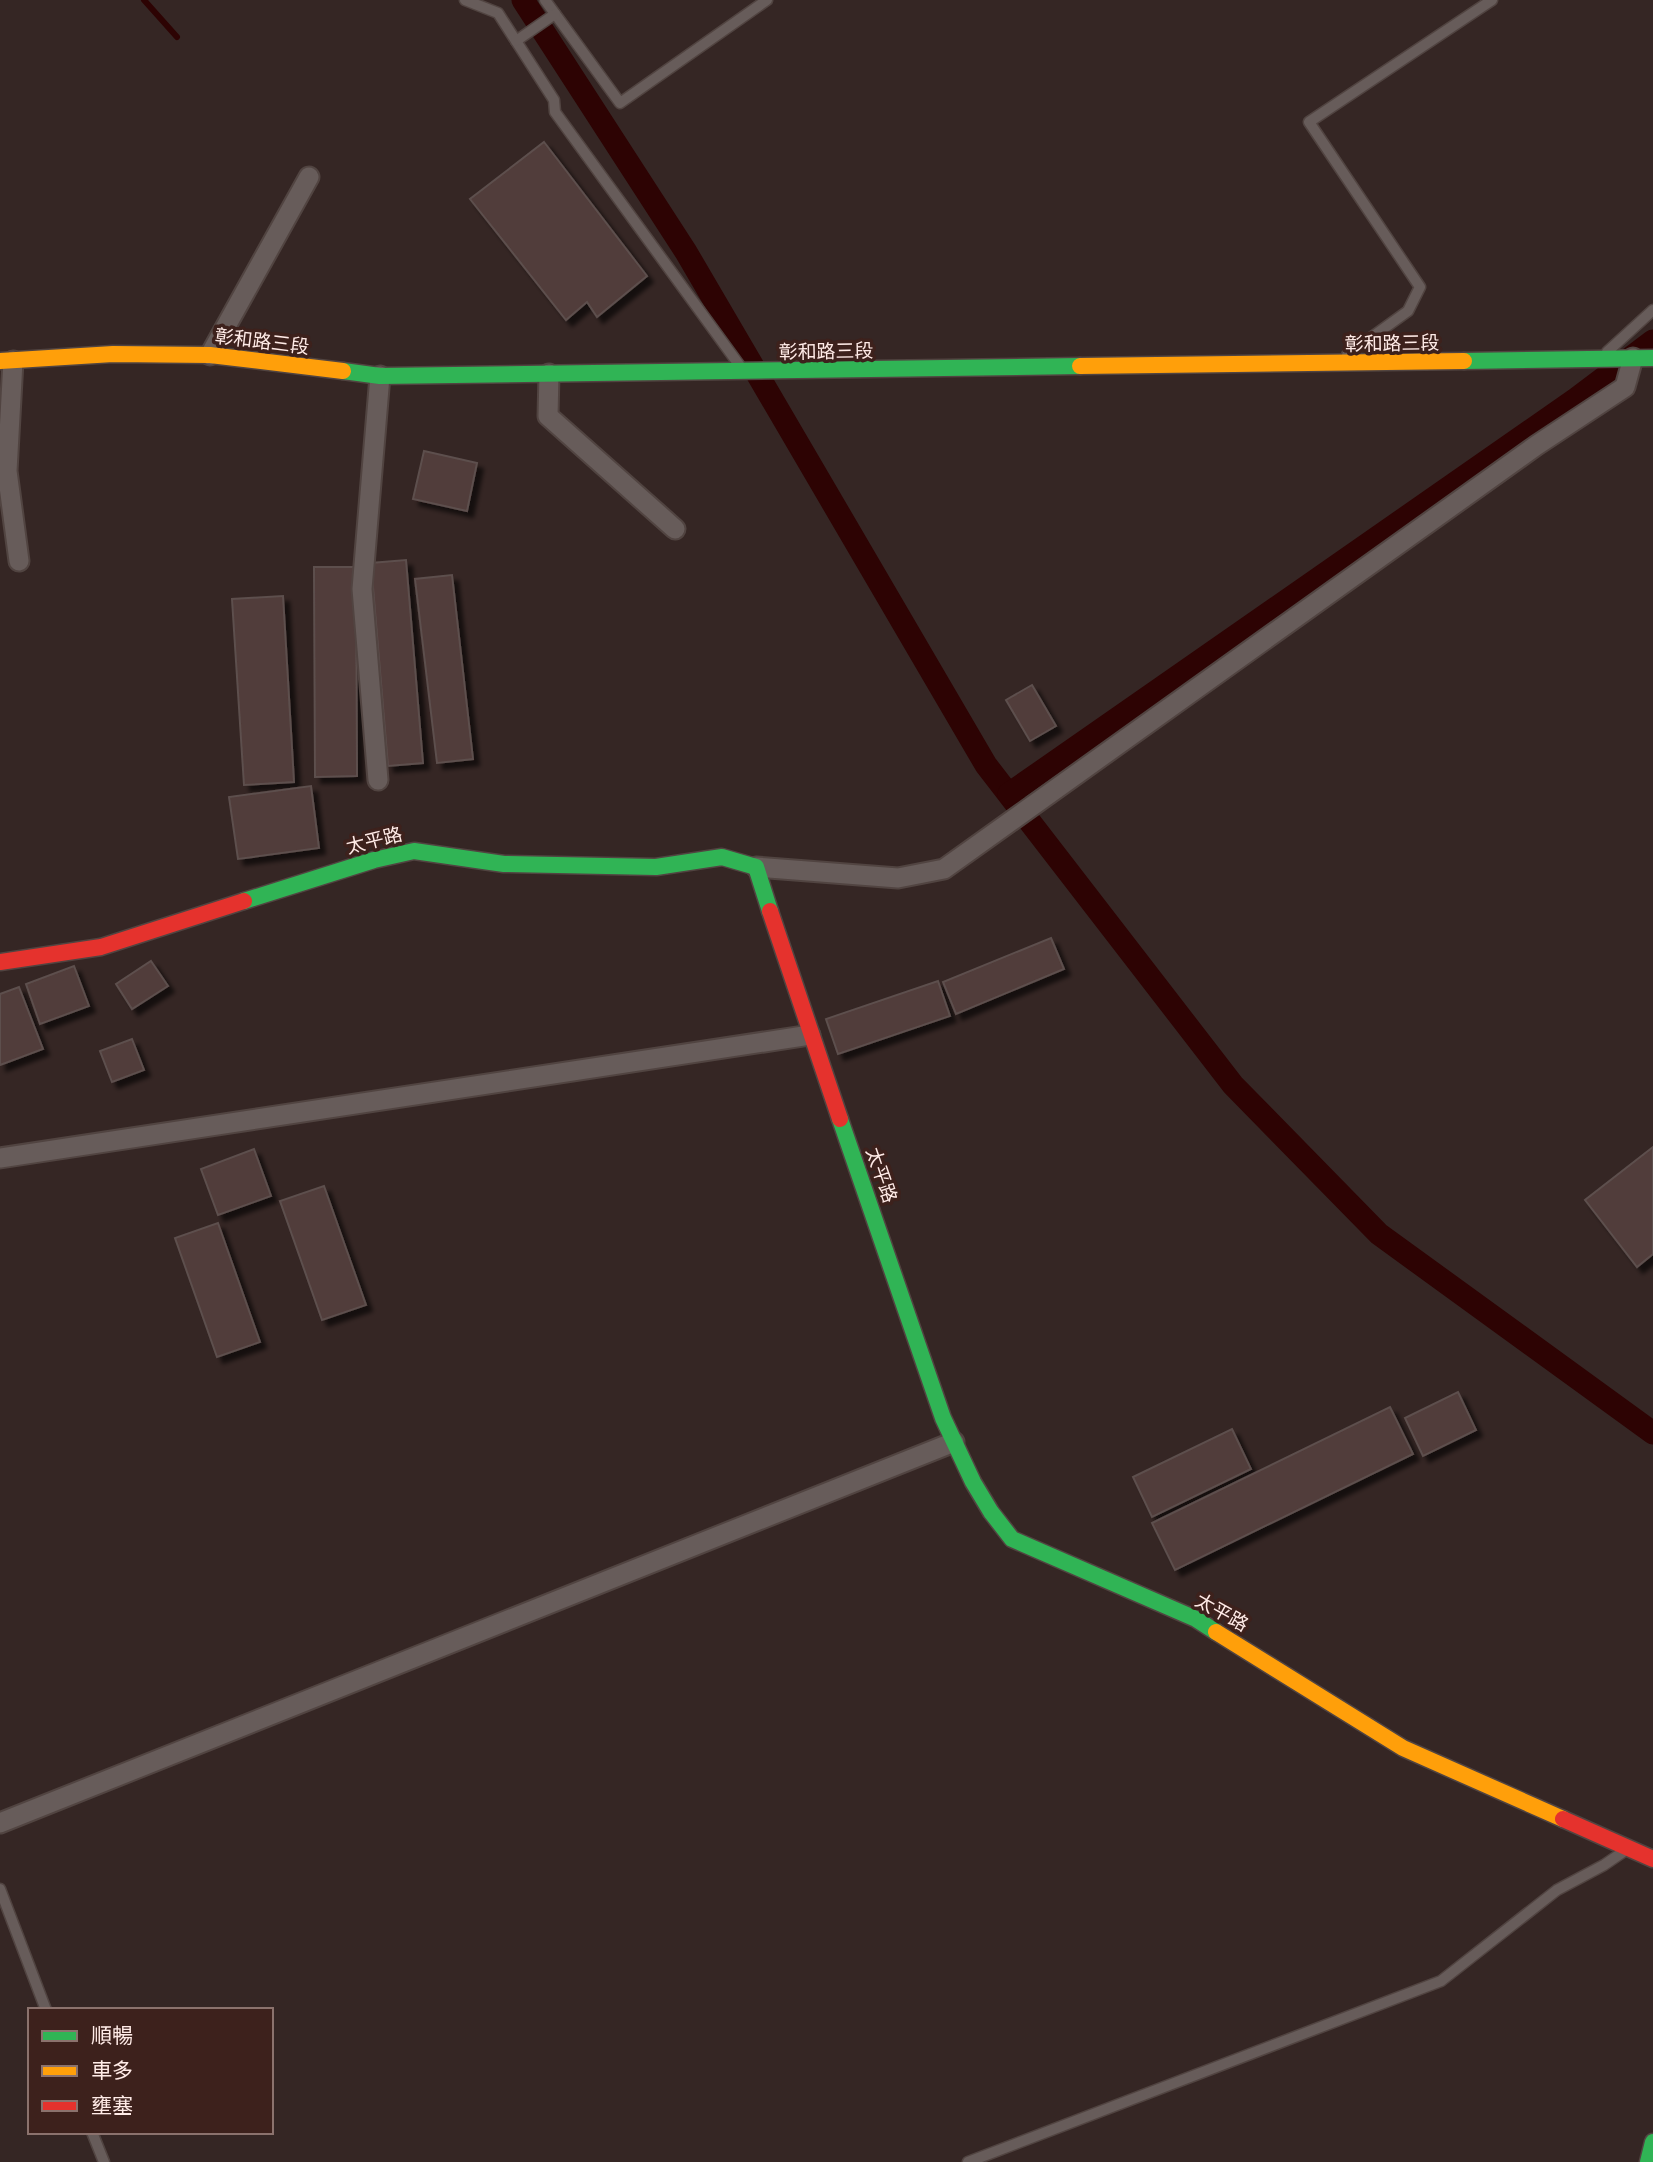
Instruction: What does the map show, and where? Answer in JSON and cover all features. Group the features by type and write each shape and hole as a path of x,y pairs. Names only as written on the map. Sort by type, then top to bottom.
{"street":[{"path":"210,355 309,177"},
{"name":"彰和路三段","path":"7,361 113,354 210,355 380,376 745,373 1643,358"},
{"path":"756,867 898,878 944,869 1526,453 1625,387 1643,358"},
{"path":"7,361 7,471 19,561"},
{"path":"549,374 548,416 675,529"},
{"path":"378,780 362,589 380,376"},
{"name":"太平路","path":"0,962 101,947 374,859 414,851 504,864 656,867 722,857 756,867 810,1035 954,1442 996,1520 1012,1539 1196,1619 1403,1748 1653,1859"},
{"path":"0,1158 810,1035"},
{"path":"0,1823 954,1442"},
{"path":"1648,2162 1653,2142"}],"lane":[{"path":"465,0 498,13 554,100 555,112 745,373"},
{"path":"545,0 620,103 766,0"},
{"path":"1333,364 1408,311 1420,287 1309,122 1492,0"},
{"path":"516,41 555,14"},
{"path":"1598,360 1653,310"},
{"path":"968,2162 1441,1981 1557,1890 1604,1865 1630,1847"},
{"path":"0,1889 45,2008"},
{"path":"93,2134 104,2162"}],"building":[{"path":"544,142 647,276 597,317 587,302 566,320 470,199"},
{"path":"424,451 477,463 467,511 413,499"},
{"path":"406,560 423,763 388,766 371,563"},
{"path":"314,567 356,567 357,776 315,777"},
{"path":"452,575 473,759 437,763 415,579"},
{"path":"283,596 294,782 244,785 232,599"},
{"path":"1032,685 1056,726 1030,741 1006,700"},
{"path":"311,786 319,848 238,859 229,797"},
{"path":"1051,938 1064,969 956,1014 943,982"},
{"path":"151,961 168,986 132,1009 116,984"},
{"path":"74,966 89,1006 40,1024 26,984"},
{"path":"938,981 950,1016 838,1054 826,1019"},
{"path":"19,987 43,1049 0,1065 0,994"},
{"path":"132,1039 144,1070 112,1082 100,1051"},
{"path":"1653,1147 1653,1254 1637,1267 1585,1200"},
{"path":"254,1149 271,1196 218,1215 201,1169"},
{"path":"324,1186 366,1305 322,1320 280,1201"},
{"path":"218,1223 260,1342 217,1357 175,1238"},
{"path":"1458,1392 1476,1430 1423,1456 1405,1418"},
{"path":"1390,1407 1413,1454 1175,1570 1152,1523"},
{"path":"1232,1429 1251,1469 1152,1517 1133,1477"}],"waterway":[{"path":"144,0 177,37"},
{"path":"523,0 686,252 986,765 1233,1085 1379,1234 1653,1433"},
{"path":"1009,794 1576,399 1653,341"}],"traffic: fast":[{"path":"1464,361 1653,358"},
{"path":"343,371 380,376 1080,366"},
{"path":"244,901 374,860 414,851 504,864 656,867 722,857 756,867 770,911"},
{"path":"840,1119 943,1418 973,1482 991,1512 1012,1539 1196,1619 1216,1632"},
{"path":"1648,2162 1653,2142"}],"traffic: slow":[{"path":"0,361 113,354 210,355 343,371"},
{"path":"1080,366 1464,361"},
{"path":"1216,1632 1403,1748 1563,1819"}],"traffic: jam":[{"path":"0,962 101,947 244,901"},
{"path":"770,911 840,1119"},
{"path":"1563,1819 1653,1859"}]}
